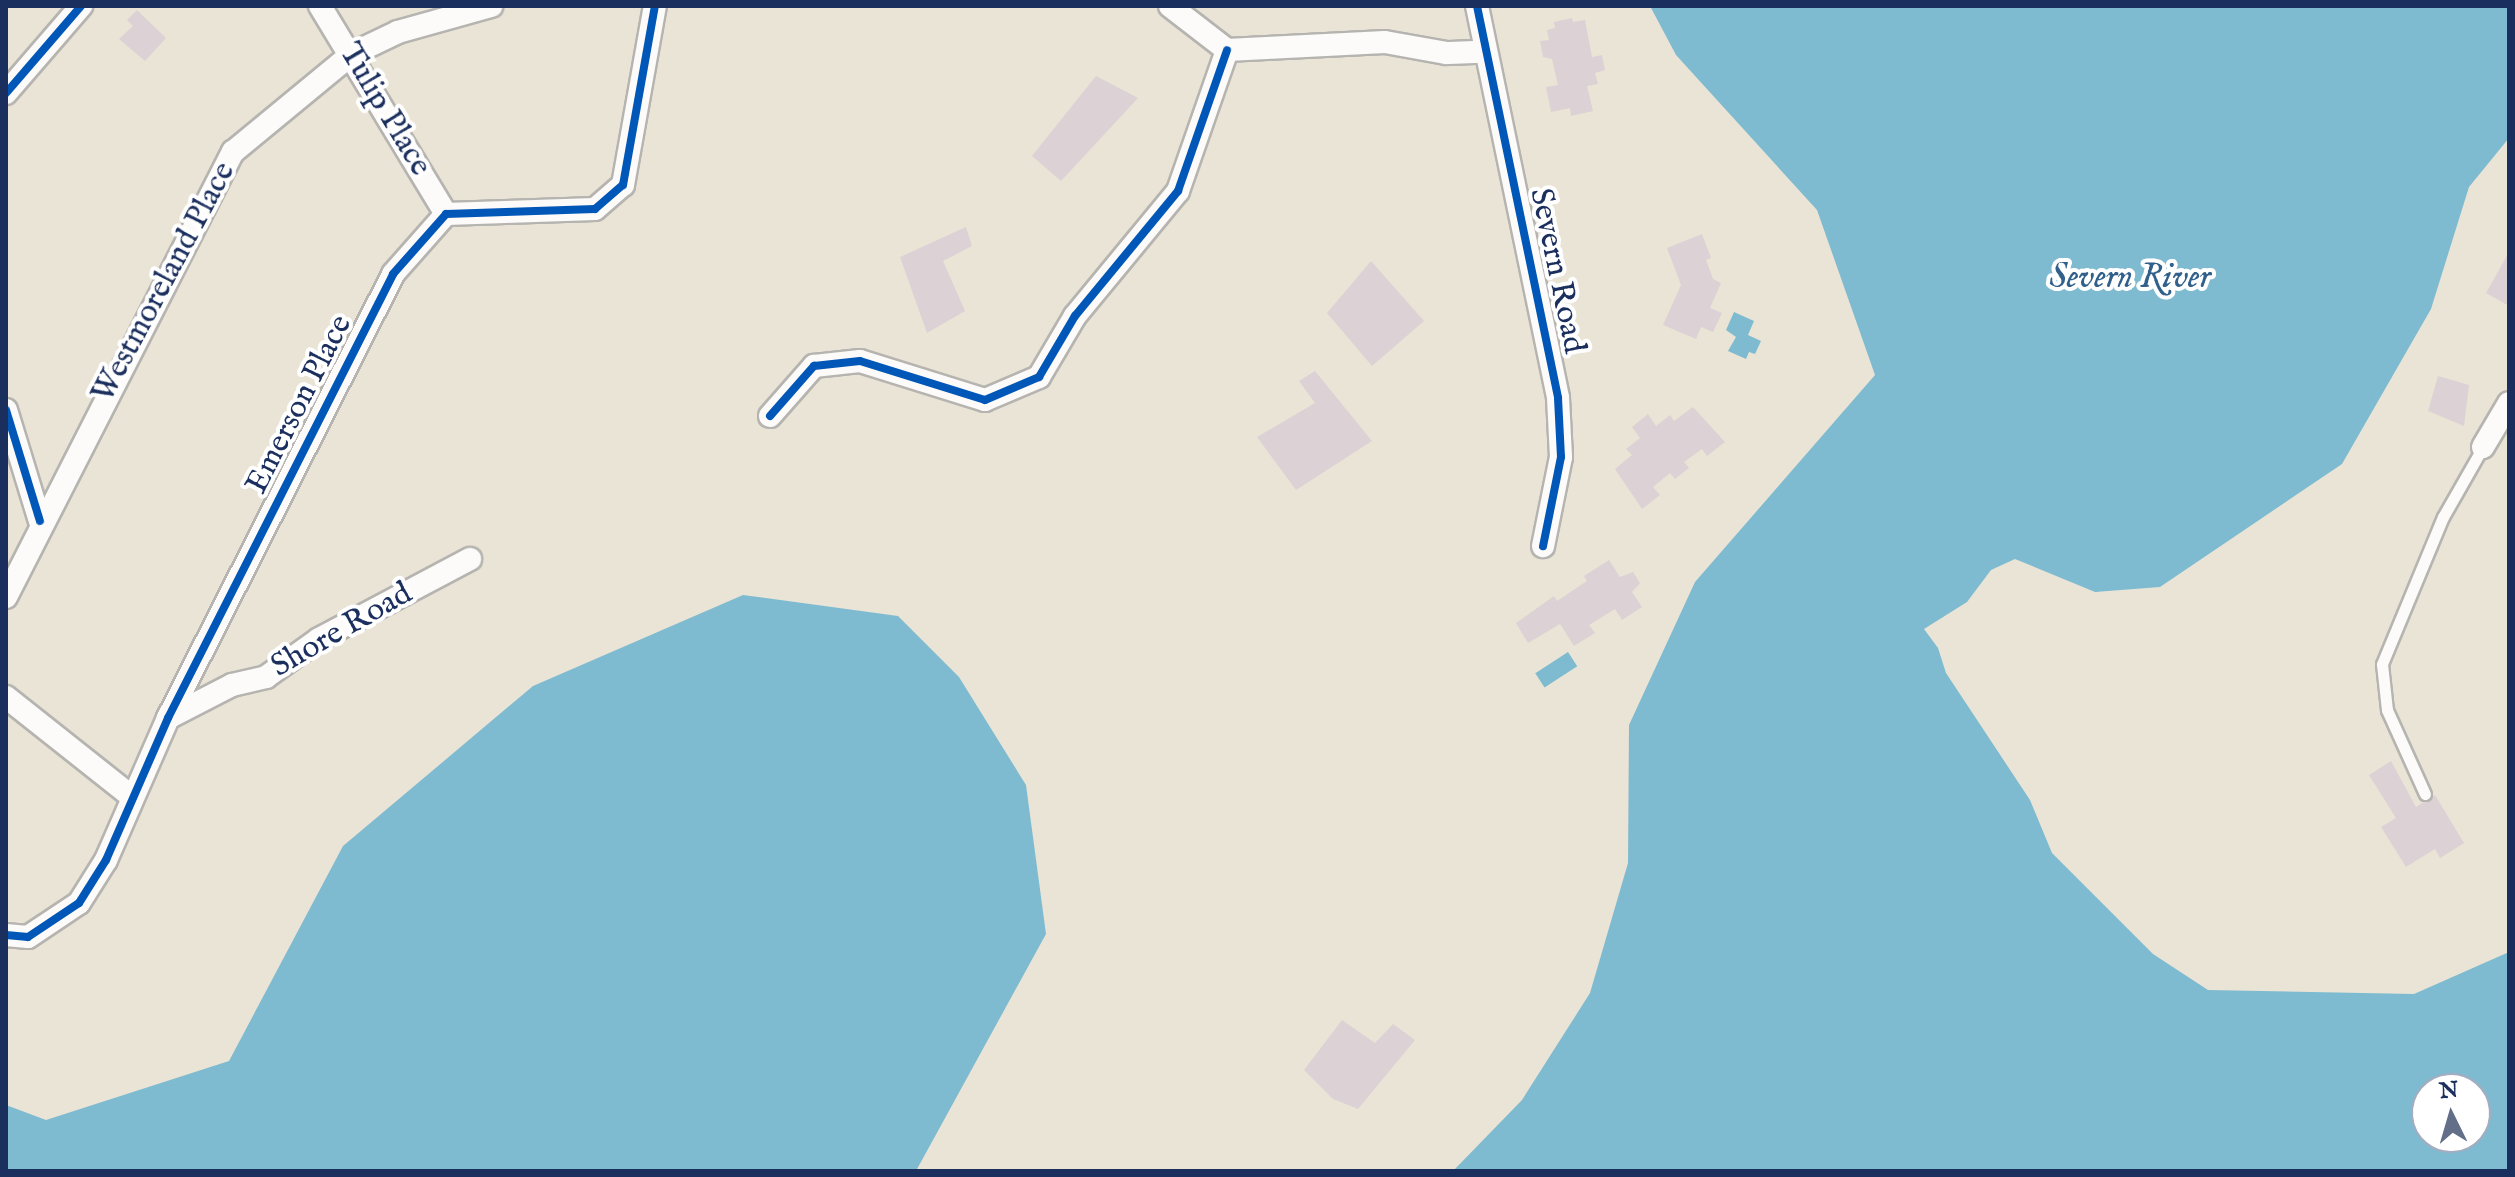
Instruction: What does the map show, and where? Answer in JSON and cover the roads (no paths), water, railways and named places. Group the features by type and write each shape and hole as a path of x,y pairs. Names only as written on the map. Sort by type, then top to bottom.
{"street":[{"path":"6,93 81,6"},
{"name":"Tulip Place","path":"320,6 352,54 446,214"},
{"name":"Westmoreland Place","path":"6,597 40,521 233,152 352,54 398,32 491,6"},
{"path":"446,214 595,209 623,185 655,6"},
{"path":"1170,6 1227,50 1385,42 1447,53 1483,52"},
{"name":"Severn Road","path":"1477,6 1483,52 1558,398 1561,457 1543,546"},
{"path":"770,416 814,366 860,361 985,400 1039,377 1075,316 1178,191 1227,50"},
{"name":"Emerson Place","path":"17,936 79,903 106,860 168,718 393,274 446,214"},
{"path":"2483,447 2509,403"},
{"path":"6,410 40,521"},
{"name":"Shore Road","path":"168,718 232,685 266,677 319,639 470,559"},
{"path":"6,697 132,797"}],"lane":[{"path":"2425,794 2387,710 2382,664 2443,517 2483,447"}],"water":[{"name":"Severn River","path":"1650,6 2509,6 2509,138 2469,187 2431,309 2342,464 2160,587 2095,592 2015,559 1991,570 1967,602 1924,629 1938,648 1946,673 2030,800 2052,853 2153,954 2208,990 2414,994 2509,952 2509,1171 1453,1171 1522,1100 1590,993 1628,863 1629,725 1695,582 1875,375 1817,210 1676,55"},
{"path":"1734,312 1754,321 1748,335 1761,341 1755,354 1749,352 1746,359 1728,351 1736,337 1726,330"},
{"path":"743,595 898,616 959,677 1026,785 1046,934 916,1171 6,1171 6,1105 46,1120 229,1061 343,846 533,686"},
{"path":"1568,652 1577,666 1545,687 1535,673"}]}
